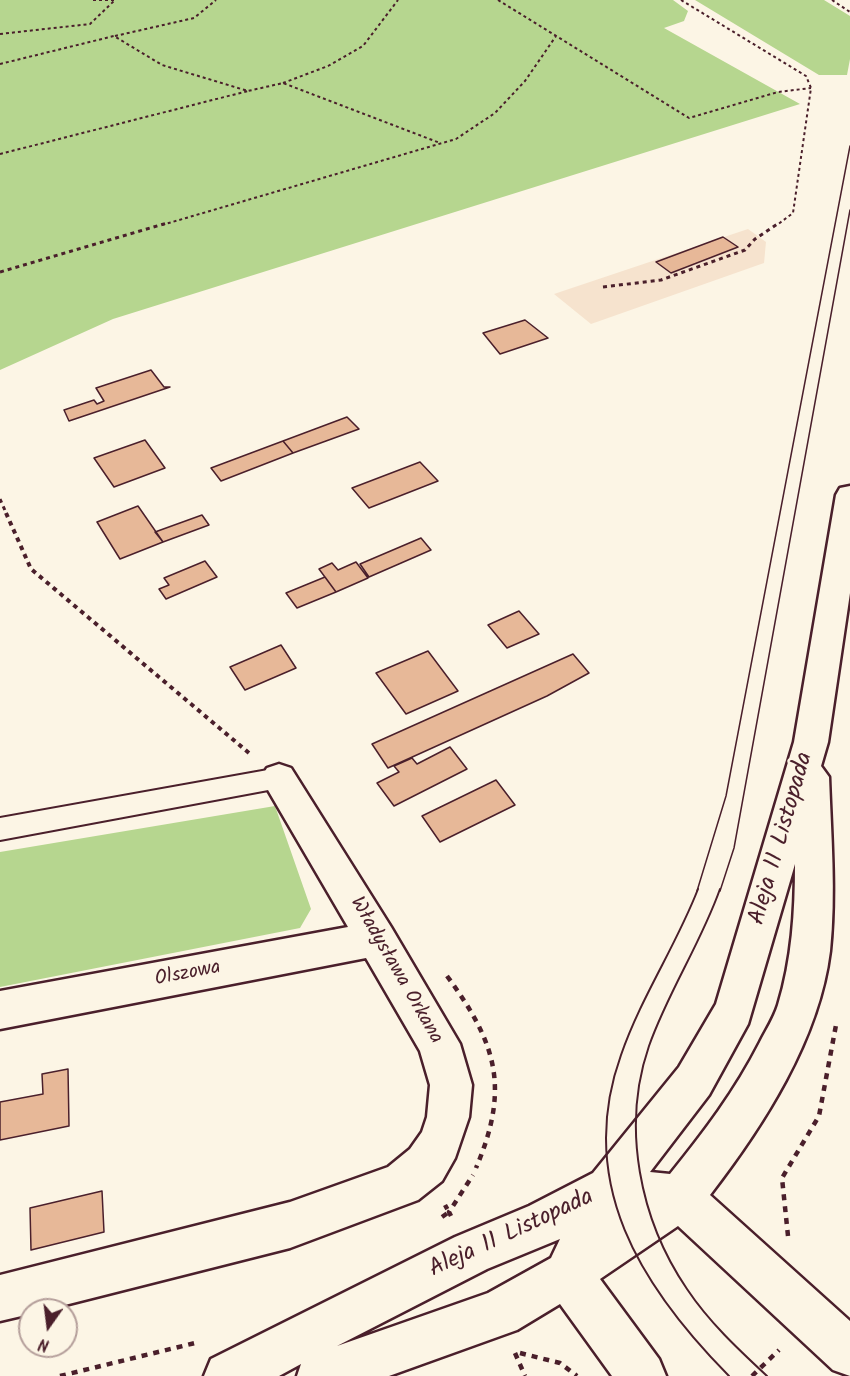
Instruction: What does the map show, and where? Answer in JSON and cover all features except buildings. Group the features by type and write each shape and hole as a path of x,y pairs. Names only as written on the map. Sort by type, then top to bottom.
{"street":[{"name":"Aleja 11 Listopada","path":"228,1376 471,1253 544,1223 609,1189 694,1081 734,1011 811,742 850,495"},
{"name":"Aleja 11 Listopada","path":"321,1376 500,1313 567,1274 680,1198 733,1130 758,1092 797,1011 810,953 814,907 811,742"},
{"name":"Władysława Orkana","path":"0,1298 290,1226 402,1184 426,1165 440,1143 448,1117 452,1085 440,1044 279,778"},
{"name":"Olszowa","path":"0,1010 377,939"},
{"path":"642,1376 567,1274 609,1189 680,1198 850,1353"}],"lane":[{"path":"0,829 279,778"}],"path":[{"path":"93,0 116,0"},
{"path":"0,34 90,24 116,0"},
{"path":"0,64 194,18 216,0"},
{"path":"0,154 283,83 328,66 363,46 398,0"},
{"path":"498,0 689,118 778,92 811,88"},
{"path":"603,287 661,280 745,250 751,241 785,221 792,213 811,88 806,76 681,0"},
{"path":"831,0 850,12"},
{"path":"114,36 162,65 248,91"},
{"path":"0,272 456,139 495,113 525,81 556,36"},
{"path":"283,83 440,143"},
{"path":"0,499 31,569 279,778"},
{"path":"794,1243 787,1235 782,1178 819,1116 838,1016"},
{"path":"426,1165 448,1212"},
{"path":"504,1355 514,1352 560,1363 577,1376"},
{"path":"514,1352 525,1376"}],"shaded area":[{"path":"748,229 766,242 764,263 591,324 554,294"}],"green space":[{"path":"0,0 673,0 688,11 684,21 664,28 800,104 113,319 0,370"},
{"path":"695,0 824,0 850,16 850,59 847,75 819,75"},
{"path":"275,806 311,909 300,928 0,987 0,852"}],"tram line":[{"path":"697,891 726,796 850,146"},
{"path":"720,891 734,848 850,210"},
{"path":"698,889 680,931 638,1013 621,1055 609,1102 606,1147 612,1189 625,1230 644,1269 697,1342 729,1376"},
{"path":"720,889 704,929 665,1006 649,1046 641,1077 636,1140 647,1203 657,1233 671,1262 687,1289 714,1324 767,1376"}]}
